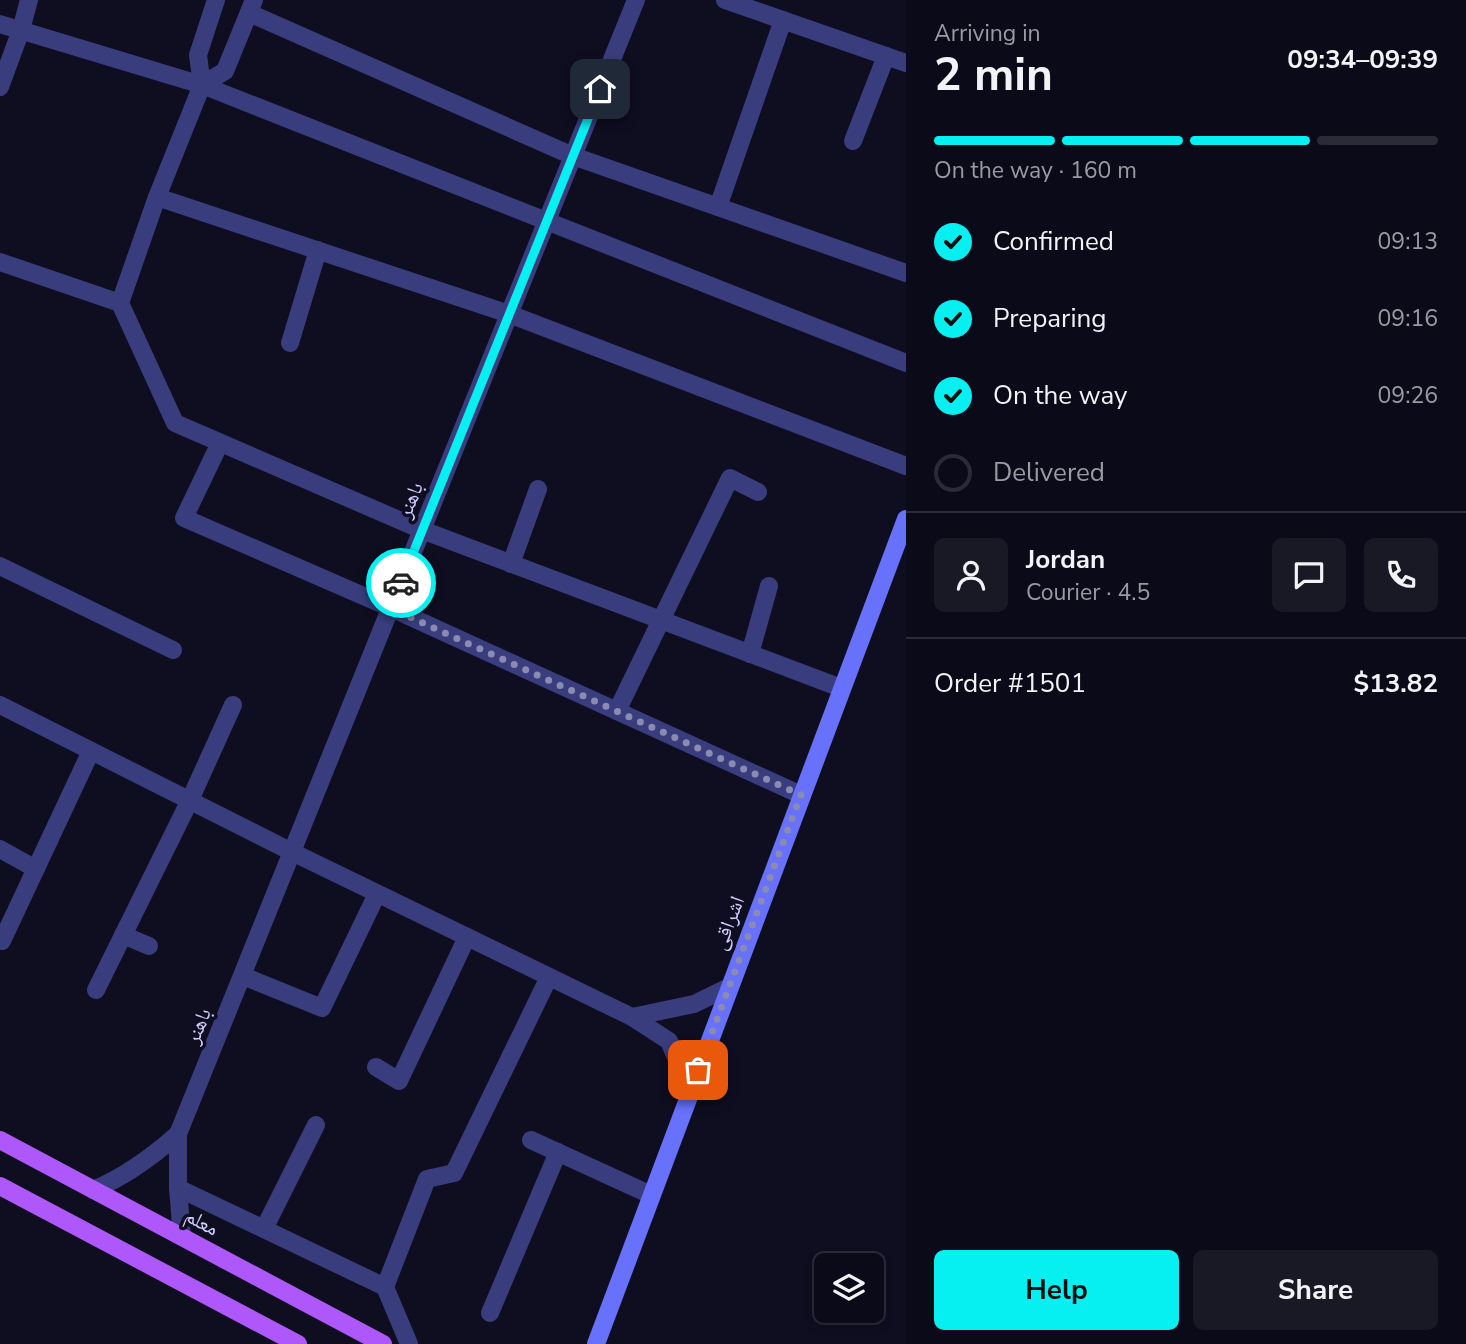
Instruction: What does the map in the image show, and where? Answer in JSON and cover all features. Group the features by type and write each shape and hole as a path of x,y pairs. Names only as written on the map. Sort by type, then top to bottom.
{"main road":[{"name":"معلم","path":"0,1140 383,1344"},
{"path":"0,1185 298,1344"}],"street":[{"path":"0,86 29,0"},
{"path":"216,0 198,55 202,85 120,303 175,423 422,530 841,688"},
{"name":"باهنر","path":"178,1134 636,0"},
{"path":"725,0 906,63"},
{"path":"202,85 225,71 251,7 573,156 906,273"},
{"path":"718,207 783,20"},
{"path":"0,24 202,85 906,363"},
{"path":"853,141 886,56"},
{"path":"158,197 509,314 906,466"},
{"path":"290,343 318,250"},
{"path":"0,262 120,303"},
{"path":"220,443 184,519 390,608 801,795"},
{"path":"617,711 730,478 758,492"},
{"path":"510,564 538,489"},
{"name":"اشراقی","path":"596,1344 906,519"},
{"path":"0,566 173,650"},
{"path":"750,654 769,586"},
{"path":"0,705 377,894 632,1017 669,1041 690,1090"},
{"path":"96,990 190,800 233,705"},
{"path":"2,941 91,751"},
{"path":"0,849 36,869"},
{"path":"243,976 322,1008 377,894"},
{"path":"123,935 149,946"},
{"path":"376,1067 399,1081 467,937"},
{"path":"385,1287 427,1179 454,1173 549,977"},
{"path":"632,1017 694,1004 729,986"},
{"path":"264,1229 316,1125"},
{"path":"178,1134 182,1237"},
{"path":"93,1189 107,1184 152,1157 178,1134"},
{"path":"531,1140 651,1195"},
{"path":"490,1313 558,1152"},
{"path":"178,1188 385,1287 409,1344"}],"way so far":[{"path":"401,583 390,608 801,795 698,1070"}],"route":[{"path":"401,583 600,89"}]}
